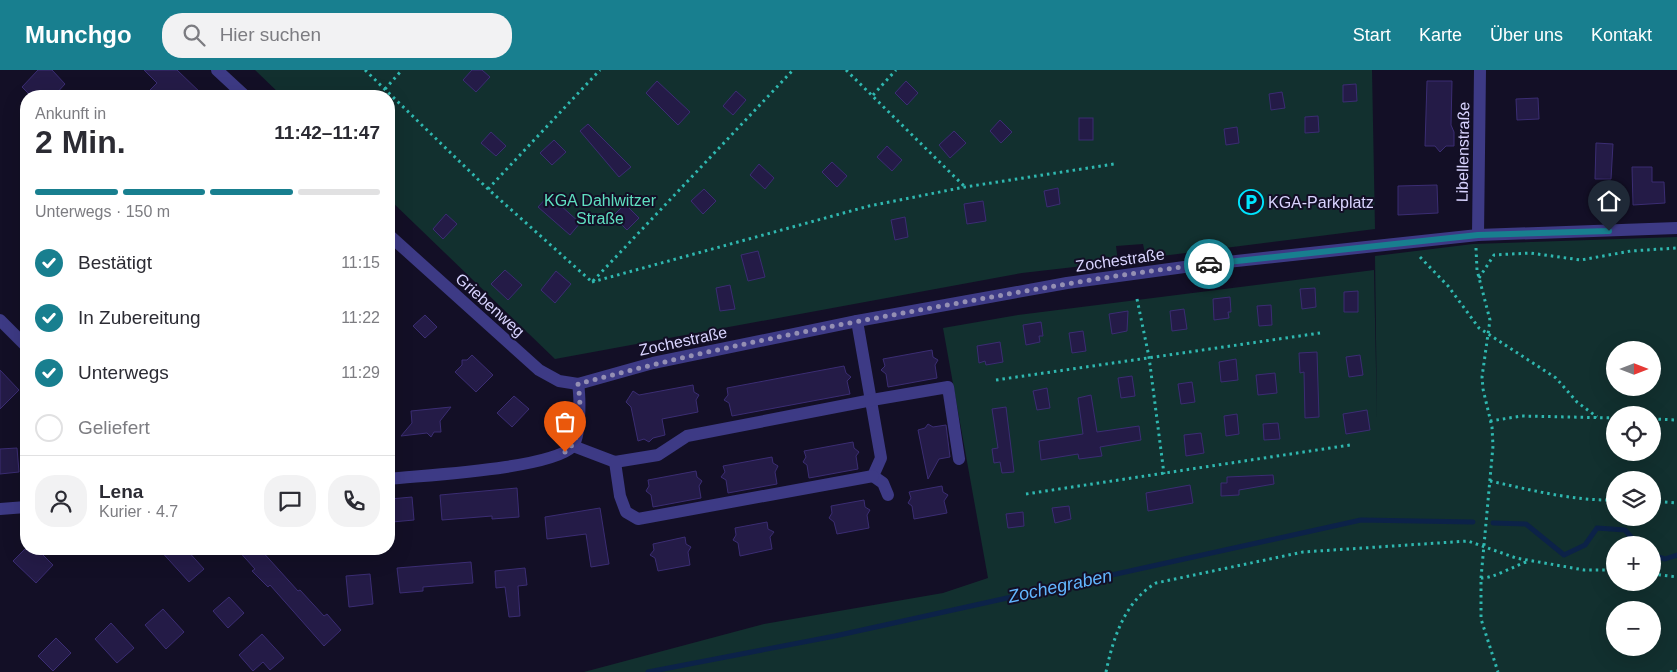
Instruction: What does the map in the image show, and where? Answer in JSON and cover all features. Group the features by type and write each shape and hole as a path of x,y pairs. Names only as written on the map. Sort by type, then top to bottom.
{"street":[{"path":"217,70 239,90"},
{"name":"Libellenstraße","path":"1478,235 1480,70"},
{"name":"Zochestraße","path":"578,384 653,363 857,321 1086,281 1199,265 1478,235 1677,228"},
{"name":"Griebenweg","path":"395,240 539,370 559,381 578,384"},
{"path":"0,320 20,340"},
{"path":"857,321 881,458 873,476"},
{"path":"395,478 543,461 557,457 573,446 577,435 578,384"},
{"path":"573,446 615,462 658,455 687,436 948,387 960,459"},
{"path":"615,462 620,496 626,512 638,519 873,476 883,483 888,495"},
{"path":"0,509 20,507"}],"path":[{"path":"365,70 385,89 402,70"},
{"path":"488,189 600,70"},
{"path":"592,282 793,70"},
{"path":"846,70 965,187"},
{"path":"873,95 896,70"},
{"path":"395,99 488,189 592,282"},
{"path":"592,282 869,206 965,187 1114,164"},
{"path":"1478,235 1476,244 1479,278 1488,307 1488,335 1482,376 1493,446 1481,578 1481,619 1498,672"},
{"path":"1406,244 1430,265 1465,307 1479,328 1556,378 1577,402 1597,417"},
{"path":"1479,278 1494,255 1530,253 1581,260 1631,250 1677,248"},
{"path":"1137,299 1149,357 1164,474"},
{"path":"996,380 1320,333"},
{"path":"1490,420 1522,416 1606,418"},
{"path":"1661,419 1677,420"},
{"path":"1026,494 1350,445"},
{"path":"1490,482 1561,496 1606,500"},
{"path":"1661,502 1677,503"},
{"path":"1106,672 1118,633 1130,605 1142,591 1156,583 1303,552 1468,541 1485,545 1516,558 1584,570 1606,570"},
{"path":"1481,578 1487,578 1512,566 1532,561"},
{"path":"1661,575 1677,577"},
{"path":"1670,672 1677,671"}],"green space":[{"name":"KGA Dahlwitzer Straße","path":"255,70 1372,70 1375,229 1146,258 1143,244 1116,246 1118,262 1022,273 555,359 395,205 395,90 276,90"},
{"path":"1677,237 1677,672 584,672 764,624 943,593 988,578 943,328 1018,315 1374,270 1377,419 1375,256 1473,244"}],"building":[{"path":"38,70 52,70 65,84 60,90 25,90 22,87"},
{"path":"144,70 177,70 198,90 150,90 157,83"},
{"path":"472,70 482,70 490,77 476,92 463,80"},
{"path":"657,81 690,112 678,125 646,93"},
{"path":"906,81 918,93 907,105 895,93"},
{"path":"1427,81 1452,81 1451,125 1454,132 1454,146 1446,146 1440,152 1435,146 1425,146"},
{"path":"1356,84 1357,101 1343,102 1343,85"},
{"path":"736,91 746,100 733,115 723,106"},
{"path":"1282,92 1285,108 1271,110 1269,94"},
{"path":"1538,98 1539,119 1517,120 1516,99"},
{"path":"1318,116 1319,132 1305,133 1305,117"},
{"path":"1079,118 1093,118 1093,140 1079,140"},
{"path":"1000,120 1012,132 1001,143 990,131"},
{"path":"588,124 631,167 619,177 580,131"},
{"path":"1237,127 1239,143 1226,145 1224,129"},
{"path":"954,131 966,143 950,158 939,145"},
{"path":"491,132 506,146 496,156 481,143"},
{"path":"554,140 566,152 552,165 540,153"},
{"path":"1596,143 1613,144 1611,179 1595,179"},
{"path":"887,146 902,160 892,171 877,157"},
{"path":"832,162 847,176 837,187 822,172"},
{"path":"759,164 774,178 765,189 750,175"},
{"path":"1632,167 1652,167 1652,182 1664,182 1665,203 1633,205"},
{"path":"1437,185 1438,213 1398,215 1398,186"},
{"path":"1058,188 1060,204 1047,207 1044,191"},
{"path":"704,189 716,201 703,214 691,201"},
{"path":"549,195 580,223 570,235 538,207"},
{"path":"983,201 986,221 967,224 964,204"},
{"path":"625,204 639,218 627,230 613,216"},
{"path":"446,214 457,224 443,239 433,229"},
{"path":"905,217 908,237 895,240 891,220"},
{"path":"758,251 765,277 748,281 741,255"},
{"path":"505,270 522,285 508,300 491,284"},
{"path":"556,271 571,284 555,303 541,290"},
{"path":"730,285 735,309 720,311 716,288"},
{"path":"1315,288 1316,307 1302,309 1300,289"},
{"path":"1358,291 1358,312 1344,312 1344,292"},
{"path":"1230,297 1231,312 1228,312 1229,318 1214,320 1213,299"},
{"path":"1271,305 1272,325 1259,326 1257,306"},
{"path":"1184,309 1187,329 1172,331 1170,311"},
{"path":"1128,311 1127,331 1112,334 1109,314"},
{"path":"425,315 437,327 425,338 413,326"},
{"path":"1041,322 1043,336 1039,336 1040,342 1026,345 1023,325"},
{"path":"1083,331 1086,351 1072,353 1069,333"},
{"path":"1000,342 1003,362 986,365 985,361 979,363 977,346"},
{"path":"932,350 933,357 938,360 935,365 937,378 888,387 886,374 881,370 885,366 883,359"},
{"path":"1317,352 1319,417 1305,418 1304,372 1300,373 1299,353"},
{"path":"472,355 493,375 476,392 455,372 462,365 462,360 467,360"},
{"path":"1360,355 1363,375 1349,377 1346,357"},
{"path":"1236,359 1238,380 1221,382 1219,362"},
{"path":"844,366 846,373 851,377 847,381 850,394 732,416 729,403 724,400 728,395 727,388"},
{"path":"0,370 19,390 0,409"},
{"path":"1275,373 1277,393 1258,395 1256,375"},
{"path":"1132,376 1135,396 1121,398 1118,378"},
{"path":"1192,382 1195,402 1181,404 1178,384"},
{"path":"693,385 694,392 699,395 696,400 698,412 662,419 665,435 653,438 649,442 644,439 638,441 631,407 626,402 633,391 639,395"},
{"path":"1047,388 1050,408 1037,410 1033,391"},
{"path":"1091,395 1097,432 1139,426 1141,440 1100,447 1102,456 1079,459 1078,454 1041,460 1039,441 1083,434 1078,398"},
{"path":"514,396 529,409 512,427 497,413"},
{"path":"451,407 440,421 441,432 434,432 431,437 427,433 401,436 412,423 411,411"},
{"path":"1006,407 1014,472 1002,473 1000,462 994,463 992,449 998,448 992,409"},
{"path":"1367,410 1370,430 1346,434 1343,414"},
{"path":"1237,414 1239,434 1226,436 1224,416"},
{"path":"1278,423 1280,439 1264,440 1263,424"},
{"path":"928,424 933,427 946,425 950,457 939,459 928,479 918,430 925,428"},
{"path":"1201,433 1204,453 1186,456 1184,435"},
{"path":"853,442 854,448 859,452 856,456 858,469 809,478 807,465 803,462 806,457 804,451"},
{"path":"17,448 19,472 0,474 0,449"},
{"path":"772,457 773,463 778,466 775,472 777,484 728,493 726,480 721,477 725,472 723,466"},
{"path":"696,471 697,477 702,481 699,486 701,498 653,507 651,495 646,491 649,486 648,480"},
{"path":"1273,475 1274,484 1239,490 1239,495 1221,496 1221,483 1227,483 1227,477"},
{"path":"1190,485 1193,503 1148,511 1146,493"},
{"path":"942,486 943,492 948,495 944,501 947,513 914,519 912,506 908,503 911,498 909,492"},
{"path":"517,488 519,517 492,519 492,516 442,520 440,495"},
{"path":"412,497 414,520 395,522 395,499"},
{"path":"864,500 865,507 870,510 867,515 869,528 837,534 834,522 829,518 832,513 831,506"},
{"path":"1069,506 1071,519 1055,523 1052,508"},
{"path":"600,508 609,564 591,567 586,534 547,539 545,517"},
{"path":"1023,512 1024,526 1008,528 1006,514"},
{"path":"767,522 768,529 774,532 770,537 772,549 740,556 738,543 733,540 736,535 735,528"},
{"path":"685,537 686,544 691,547 688,552 690,565 658,571 655,558 650,555 654,550 653,544"},
{"path":"20,554 43,555 53,565 36,583 13,561"},
{"path":"164,555 191,555 204,569 189,582"},
{"path":"242,555 265,555 298,591 300,590 324,616 327,614 341,630 324,646 270,585 268,587 252,571 255,569"},
{"path":"471,562 473,583 423,587 423,591 400,593 397,568"},
{"path":"525,568 527,585 518,586 520,616 509,617 505,587 496,588 495,571"},
{"path":"370,574 373,604 349,607 346,576"},
{"path":"229,597 244,613 228,628 213,611"},
{"path":"163,609 184,632 166,649 145,625"},
{"path":"111,623 134,648 117,663 95,639"},
{"path":"262,634 284,658 270,670 263,662 253,671 239,655"},
{"path":"56,638 71,653 53,671 38,656"}],"waterway":[{"name":"Zochegraben","path":"648,672 835,636 1361,520 1473,522"},
{"name":"Zochegraben","path":"1493,523 1526,524 1564,555 1585,545 1597,528 1625,530 1630,536"},
{"name":"Zochegraben","path":"1661,558 1665,559 1677,555"}],"way so far":[{"path":"565,452 573,446 577,435 578,384 653,363 857,321 1035,288 1209,264"}],"place":[{"name":"KGA-Parkplatz","path":"1251,202"}],"route":[{"path":"1209,264 1478,235 1609,231"}]}
